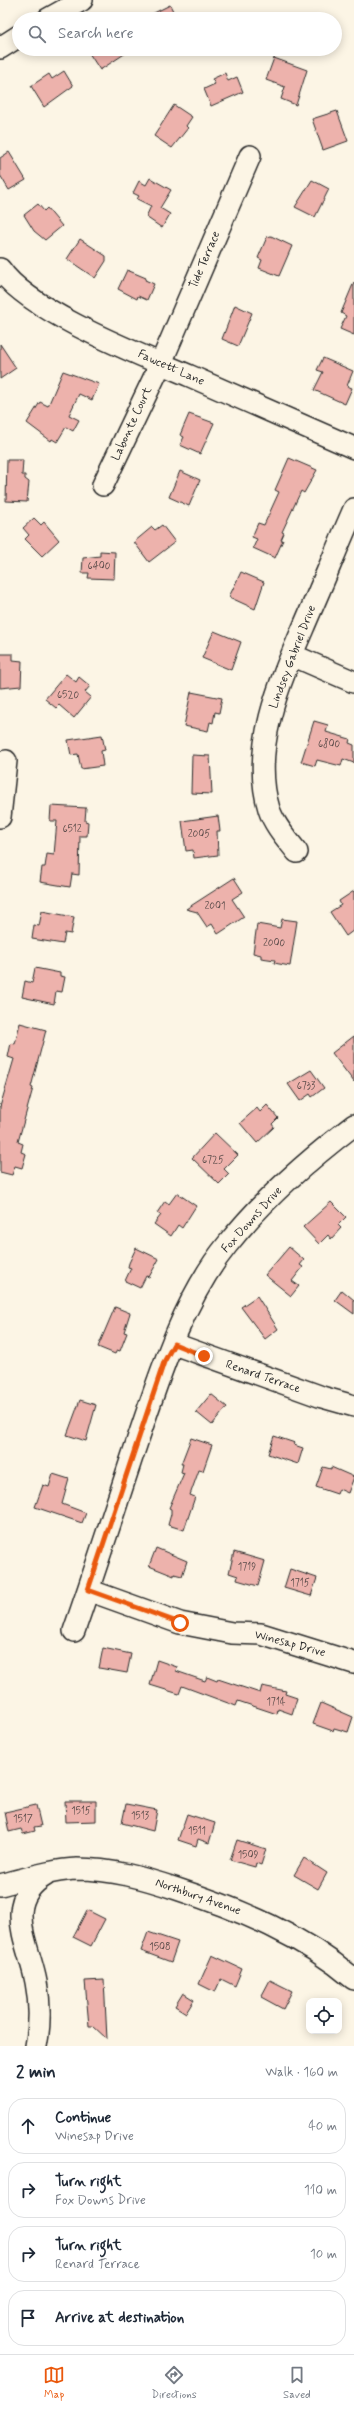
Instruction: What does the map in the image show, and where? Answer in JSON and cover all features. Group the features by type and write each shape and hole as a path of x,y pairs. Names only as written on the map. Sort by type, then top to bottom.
{"street":[{"path":"61,12 82,0"},
{"path":"0,48 12,40"},
{"name":"Tide Terrace","path":"160,363 250,156"},
{"name":"Fawcett Lane","path":"2,277 40,303 86,330 354,448"},
{"name":"Labonte Court","path":"103,485 160,363"},
{"name":"Lindsey Gabriel Drive","path":"297,852 276,824 270,811 264,776 271,714 292,655 354,509"},
{"path":"292,655 354,682"},
{"path":"0,817 6,761"},
{"name":"Fox Downs Drive","path":"74,1631 164,1362 174,1344 195,1294 226,1245 283,1184 317,1153 354,1125"},
{"name":"Renard Terrace","path":"174,1344 322,1397 354,1406"},
{"name":"Winesap Drive","path":"88,1590 180,1623 232,1633 261,1634 354,1663"},
{"name":"Northbury Avenue","path":"0,1886 48,1874 76,1869 103,1870 134,1875 230,1906 291,1935 332,1961 354,1979"},
{"name":"Northbury Avenue","path":"36,2046 39,2012 36,1982 20,1916 22,1902 28,1890 37,1880 48,1874"}],"building":[{"path":"170,5 174,12 156,12"},
{"path":"91,56 121,56 100,70"},
{"path":"274,58 307,70 296,105 281,99 285,87 266,80"},
{"path":"64,71 73,86 44,107 31,86 49,74 52,79"},
{"path":"225,73 228,81 237,77 243,92 211,106 204,89 215,84 212,79"},
{"path":"174,105 192,117 186,126 188,128 172,148 154,136"},
{"path":"337,111 348,141 323,150 312,119"},
{"path":"9,152 26,180 9,190 0,175 0,158"},
{"path":"150,178 171,190 160,208 170,214 162,228 146,217 151,206 137,199 139,196 133,193 139,181 146,185"},
{"path":"312,180 329,189 315,217 295,207"},
{"path":"38,204 44,211 47,208 62,226 45,240 34,231 24,215"},
{"path":"271,236 292,246 279,276 259,268 262,260 258,258 267,237"},
{"path":"80,239 106,256 106,261 95,278 67,259"},
{"path":"127,270 146,278 145,280 154,284 147,300 138,296 137,299 118,289"},
{"path":"354,282 354,335 340,329 346,316 341,313"},
{"path":"235,305 252,313 238,346 222,339"},
{"path":"0,344 16,368 0,379"},
{"path":"323,358 353,371 347,386 352,388 345,404 314,390 323,372 317,370"},
{"path":"63,371 99,384 92,400 79,394 69,415 79,420 73,431 66,427 57,442 52,439 51,441 27,423 40,402 48,406"},
{"path":"189,414 214,423 200,454 180,445 184,437 180,435"},
{"path":"289,458 317,470 304,493 301,491 282,532 284,533 281,540 283,540 275,558 253,548 257,539 252,537 258,523 264,525 279,492 275,490"},
{"path":"7,460 23,460 22,475 25,475 25,479 29,482 27,502 6,501"},
{"path":"180,471 200,480 189,506 169,497"},
{"path":"34,518 41,525 44,522 59,540 42,556 25,539 29,535 23,528"},
{"path":"162,525 175,542 149,562 134,542 152,527 155,530"},
{"path":"100,551 115,552 114,579 88,578 89,573 82,573 83,558 100,556"},
{"path":"241,572 264,582 255,609 229,597"},
{"path":"214,631 241,642 231,670 202,658"},
{"path":"0,654 13,654 13,660 22,661 21,686 0,688"},
{"path":"66,674 76,682 79,677 90,686 85,692 91,697 74,718 59,705 56,708 45,699"},
{"path":"191,692 222,698 219,713 215,712 213,723 210,722 208,731 184,726"},
{"path":"314,721 328,725 326,732 350,739 349,743 354,745 354,763 343,759 341,766 317,760 315,766 301,762"},
{"path":"102,735 105,750 101,751 103,766 81,769 78,754 71,755 68,740"},
{"path":"192,755 210,756 212,794 191,793"},
{"path":"51,806 86,808 85,821 88,822 87,836 80,836 79,875 72,874 70,887 40,882 42,867 45,867 47,854 54,855 57,821 50,821"},
{"path":"218,816 220,831 217,831 218,855 194,858 193,850 186,851 182,821"},
{"path":"234,878 243,892 232,899 244,917 218,934 212,924 207,927 197,912 186,909"},
{"path":"354,891 354,930 346,936 330,912 341,905 339,901"},
{"path":"42,911 74,917 71,934 65,933 63,944 32,939 34,925 39,926"},
{"path":"282,919 297,921 290,966 274,963 275,960 261,958 261,955 253,953 257,924 280,928"},
{"path":"35,968 60,973 60,976 65,977 62,992 56,991 54,1004 22,997 25,981 32,983"},
{"path":"20,1023 46,1030 31,1087 33,1088 18,1142 23,1144 21,1152 26,1154 22,1168 15,1166 12,1175 0,1172 0,1107 14,1059 8,1057 11,1043 15,1044"},
{"path":"354,1036 354,1082 332,1053"},
{"path":"311,1070 324,1088 312,1097 310,1094 300,1101 288,1084"},
{"path":"267,1105 278,1118 272,1124 274,1127 257,1143 240,1123 257,1108 260,1112"},
{"path":"215,1133 238,1155 224,1169 229,1174 219,1184 192,1158"},
{"path":"177,1193 196,1206 182,1228 178,1225 171,1236 154,1224 161,1215 157,1213 165,1201 169,1204"},
{"path":"331,1202 346,1217 338,1225 341,1228 331,1239 328,1235 319,1244 303,1227"},
{"path":"289,1247 304,1260 300,1265 303,1267 292,1281 299,1286 291,1296 265,1275"},
{"path":"136,1248 159,1259 149,1277 146,1276 140,1288 125,1281 131,1268 128,1267 129,1263"},
{"path":"342,1290 354,1300 354,1314 335,1300"},
{"path":"257,1296 278,1329 265,1339 241,1307"},
{"path":"115,1307 130,1313 124,1332 127,1333 120,1351 117,1350 115,1354 98,1347"},
{"path":"211,1394 227,1407 212,1425 196,1412"},
{"path":"80,1400 96,1405 86,1441 67,1435"},
{"path":"274,1436 295,1443 294,1445 303,1448 298,1464 268,1454"},
{"path":"191,1438 212,1445 203,1471 199,1470 190,1495 195,1497 184,1530 168,1525 171,1514 171,1509 169,1508 184,1473 181,1472 183,1464 181,1464"},
{"path":"323,1467 331,1469 331,1467 354,1477 348,1493 339,1489 337,1494 316,1487"},
{"path":"53,1474 69,1479 62,1504 86,1513 82,1523 35,1507 43,1485 49,1487"},
{"path":"156,1548 187,1561 182,1576 174,1574 174,1576 149,1566"},
{"path":"234,1552 265,1561 258,1586 237,1580 238,1576 229,1573"},
{"path":"290,1569 317,1578 311,1596 284,1588"},
{"path":"103,1648 131,1654 127,1673 99,1668"},
{"path":"157,1660 177,1667 176,1671 205,1681 207,1677 217,1681 218,1679 260,1693 262,1686 286,1691 285,1694 297,1698 292,1714 278,1709 277,1714 238,1701 236,1706 182,1686 179,1694 150,1685"},
{"path":"321,1703 353,1717 348,1732 334,1728 333,1731 313,1724"},
{"path":"65,1801 96,1801 96,1821 66,1822"},
{"path":"126,1804 157,1810 153,1831 122,1823"},
{"path":"36,1805 41,1826 34,1827 35,1831 23,1834 21,1829 9,1832 5,1812"},
{"path":"187,1814 215,1823 209,1843 198,1839 196,1846 178,1840"},
{"path":"237,1840 266,1849 261,1865 256,1863 255,1867 230,1860"},
{"path":"304,1858 327,1873 318,1889 294,1875"},
{"path":"87,1910 105,1919 91,1946 73,1937"},
{"path":"148,1932 178,1942 171,1962 141,1951"},
{"path":"212,1955 242,1969 235,1986 221,1979 215,1992 199,1984"},
{"path":"104,1980 107,2039 93,2026 89,2026 85,1981"},
{"path":"270,1980 292,1991 283,2009 261,1997"},
{"path":"183,1993 194,2000 186,2013 175,2006"}],"route":[{"path":"180,1623 88,1590 164,1362 174,1344 204,1356"}]}
